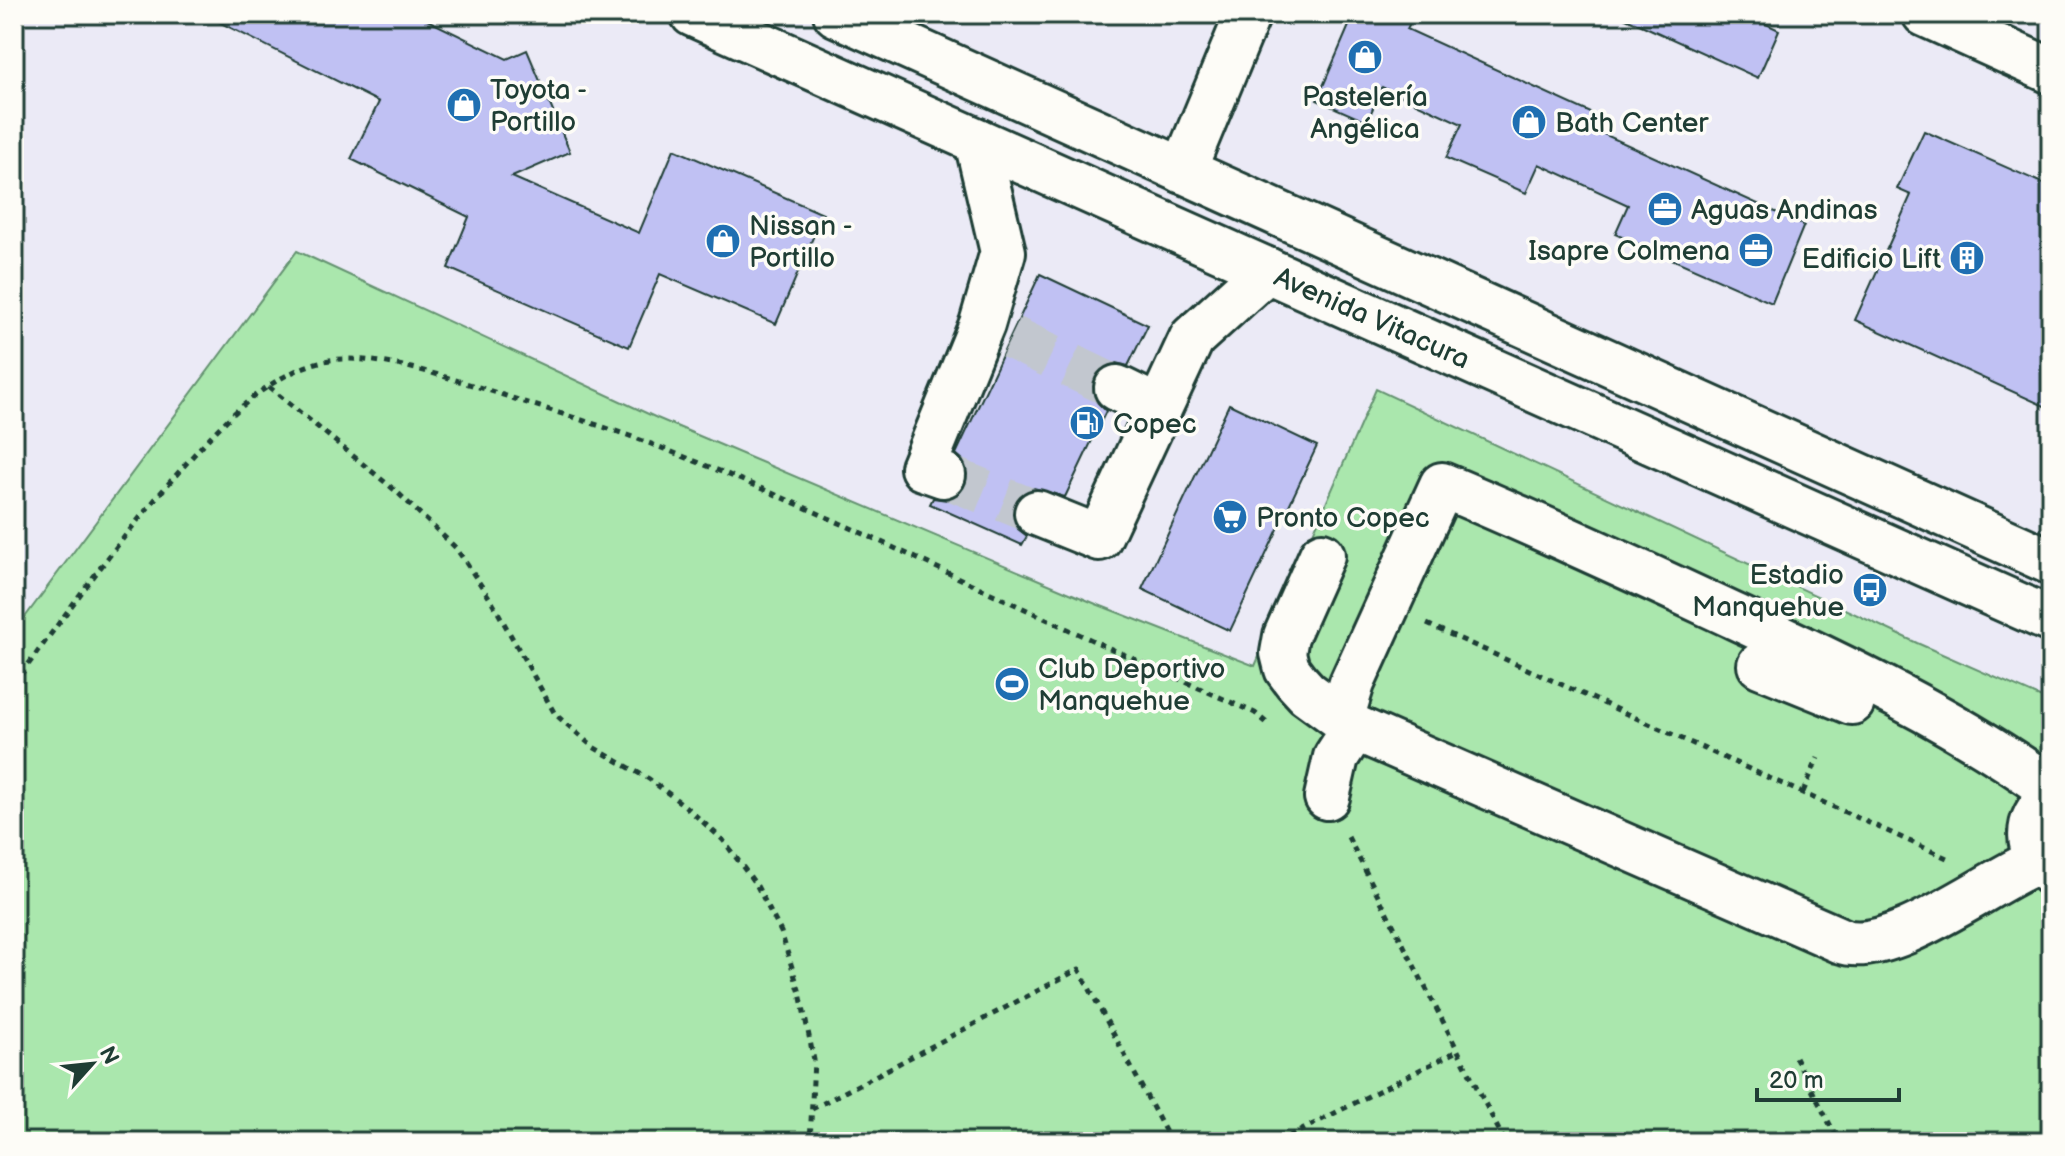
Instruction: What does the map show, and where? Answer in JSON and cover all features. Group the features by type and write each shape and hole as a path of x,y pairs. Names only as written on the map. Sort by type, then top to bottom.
{"main road":[{"name":"Avenida Vitacura","path":"693,14 2051,620"},
{"name":"Avenida Vitacura","path":"836,14 2051,562"},
{"path":"1183,171 1248,14"},
{"path":"1925,14 2051,71"},
{"path":"943,475 923,468 996,330 1003,252 977,141"},
{"path":"1037,513 1099,538 1192,338 1267,270"},
{"path":"1117,388 1158,408"},
{"path":"1327,797 1336,757 1349,722 1352,683 1442,485 1511,513 1907,699 2051,789"},
{"path":"1322,555 1286,636 1283,653 1287,669 1307,693 1349,722 1855,945 1876,943 1897,934 1961,903 2016,870 2045,867 2030,842 2031,826 2037,813 2051,799"},
{"path":"1760,665 1867,709 1951,727"}],"path":[{"path":"14,684 120,539 206,441 251,399 282,378 318,362 353,359 465,383 626,435 831,518 1047,620 1255,713 1274,728"},
{"path":"269,387 397,492 456,548 491,600 555,714 593,747 649,779 685,806 732,851 757,886 781,932 800,993 814,1060 810,1142"},
{"path":"1388,605 1952,860 1996,883"},
{"path":"1803,792 1818,758"},
{"path":"1327,797 1505,1142"},
{"path":"812,1109 1079,969 1171,1142"},
{"path":"1278,1142 1457,1051"},
{"path":"1795,1057 1839,1142"}],"green space":[{"name":"Club Deportivo Manquehue","path":"297,251 657,418 1096,604 1255,666 1376,389 1917,643 2051,702 2051,1142 14,1142 14,632"}],"building":[{"path":"203,14 415,14 507,59 527,50 570,152 512,177 639,233 674,149 823,214 776,324 660,274 629,347 448,268 469,217 351,159 379,102"},
{"path":"1354,14 1414,14 1407,29 1602,118 1597,131 1804,225 1772,303 1615,234 1628,205 1539,164 1526,193 1446,158 1462,124 1382,87 1367,122 1317,100"},
{"path":"1617,14 1745,14 1779,30 1758,78"},
{"name":"Edificio Lift","path":"1924,131 2051,187 2051,409 1855,320 1911,195 1897,189"},
{"path":"1040,274 1148,325 1128,366 1116,363 1104,367 1094,378 1092,389 1096,401 1106,411 1065,497 1034,488 1022,493 1014,503 1012,517 1018,529 1027,536 1022,545 930,504 933,498 947,500 959,494 966,484 967,470 956,454"},
{"name":"Pronto Copec","path":"1229,404 1317,446 1230,631 1142,589"}],"tunnel":[{"path":"1011,337 1117,388"},
{"path":"943,475 1037,513"}],"place":[{"name":"Pastelería Angélica","path":"1365,57"},
{"name":"Toyota - Portillo","path":"464,105"},
{"name":"Bath Center","path":"1529,122"},
{"name":"Aguas Andinas","path":"1665,209"},
{"name":"Nissan - Portillo","path":"723,241"},
{"name":"Isapre Colmena","path":"1756,250"},
{"name":"Edificio Lift","path":"1967,258"},
{"name":"Copec","path":"1087,423"},
{"name":"Pronto Copec","path":"1230,517"},
{"name":"Estadio Manquehue","path":"1870,590"},
{"name":"Club Deportivo Manquehue","path":"1012,684"}]}
